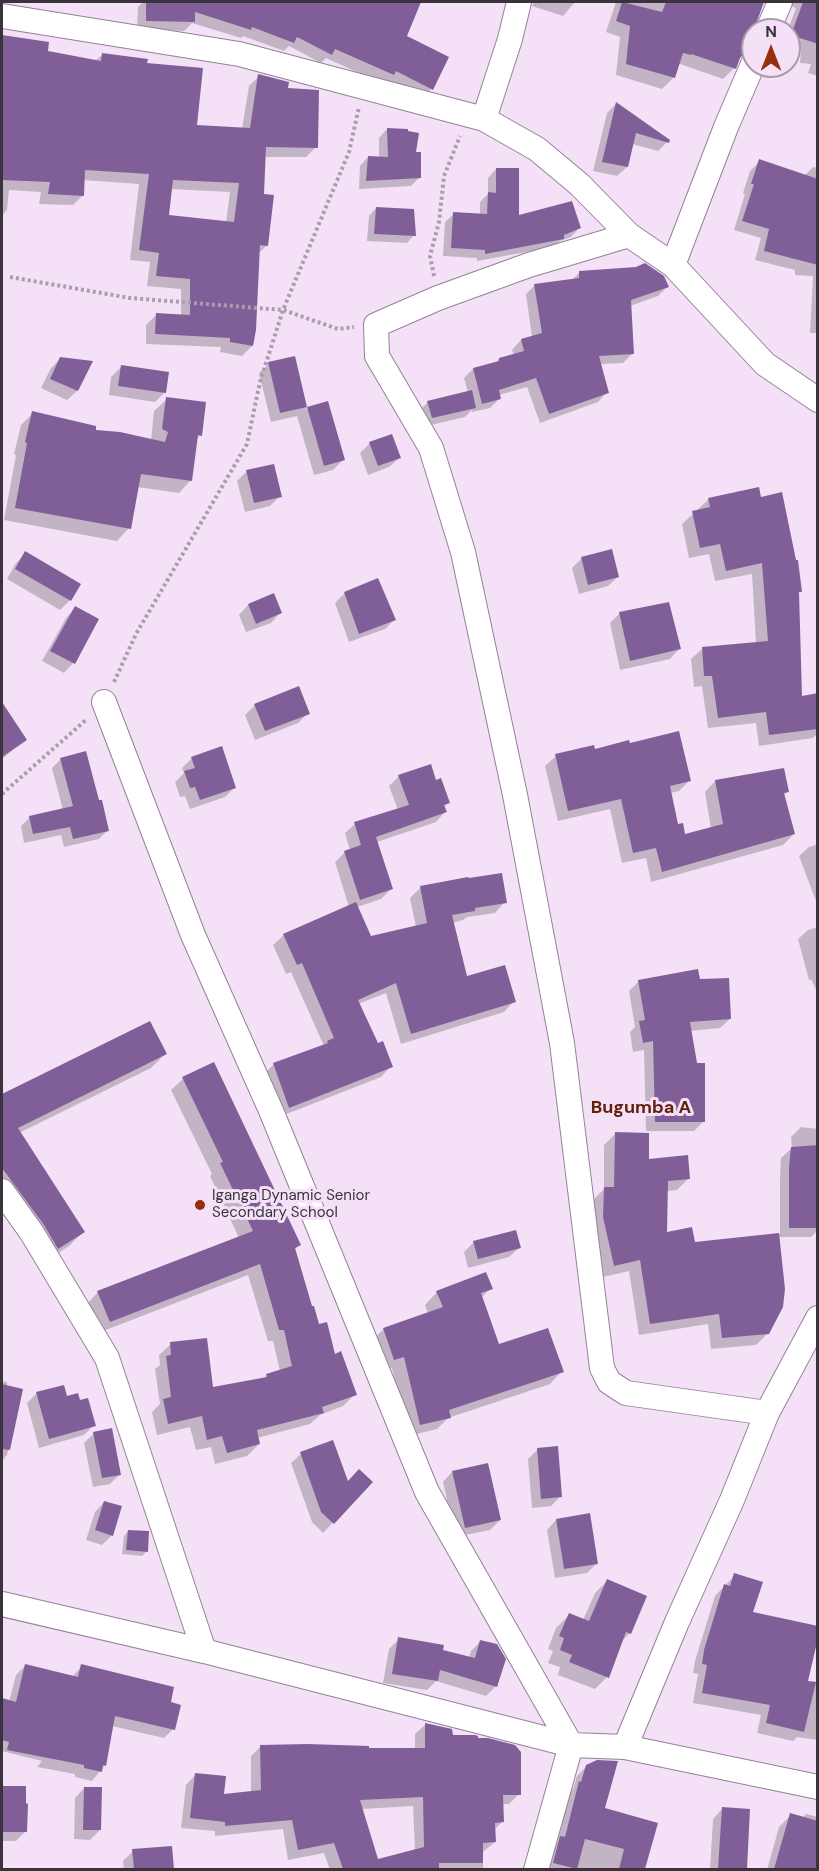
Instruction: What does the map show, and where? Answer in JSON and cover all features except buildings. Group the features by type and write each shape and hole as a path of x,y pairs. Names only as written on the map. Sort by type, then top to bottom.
{"street":[{"path":"476,117 510,39 519,2"},
{"path":"773,18 780,2"},
{"path":"2,16 239,54 476,117 537,149 580,185 629,235 673,265 765,364 818,400"},
{"path":"673,265 747,78"},
{"path":"629,235 529,265 438,298 376,325 377,356 431,448 464,552 515,795 562,1043 602,1368 609,1382 626,1393 767,1413"},
{"path":"104,702 193,935 272,1113 427,1492 571,1745 536,1869"},
{"path":"2,1191 32,1233 107,1358 204,1651"},
{"path":"625,1747 677,1622 732,1500 767,1413 818,1318"},
{"path":"2,1604 204,1651 571,1745 625,1747 818,1787"}],"path":[{"path":"2,794 104,702 136,634 247,444 260,382 283,310 349,152 356,116 366,87"},
{"path":"438,298 430,256 439,222 444,176 476,117"},
{"path":"10,277 130,298 283,310 338,329 376,325"}],"place":[{"name":"Iganga Dynamic Senior Secondary School","path":"200,1205"}],"district":[{"name":"Bugumba A","path":"641,1108"}]}
